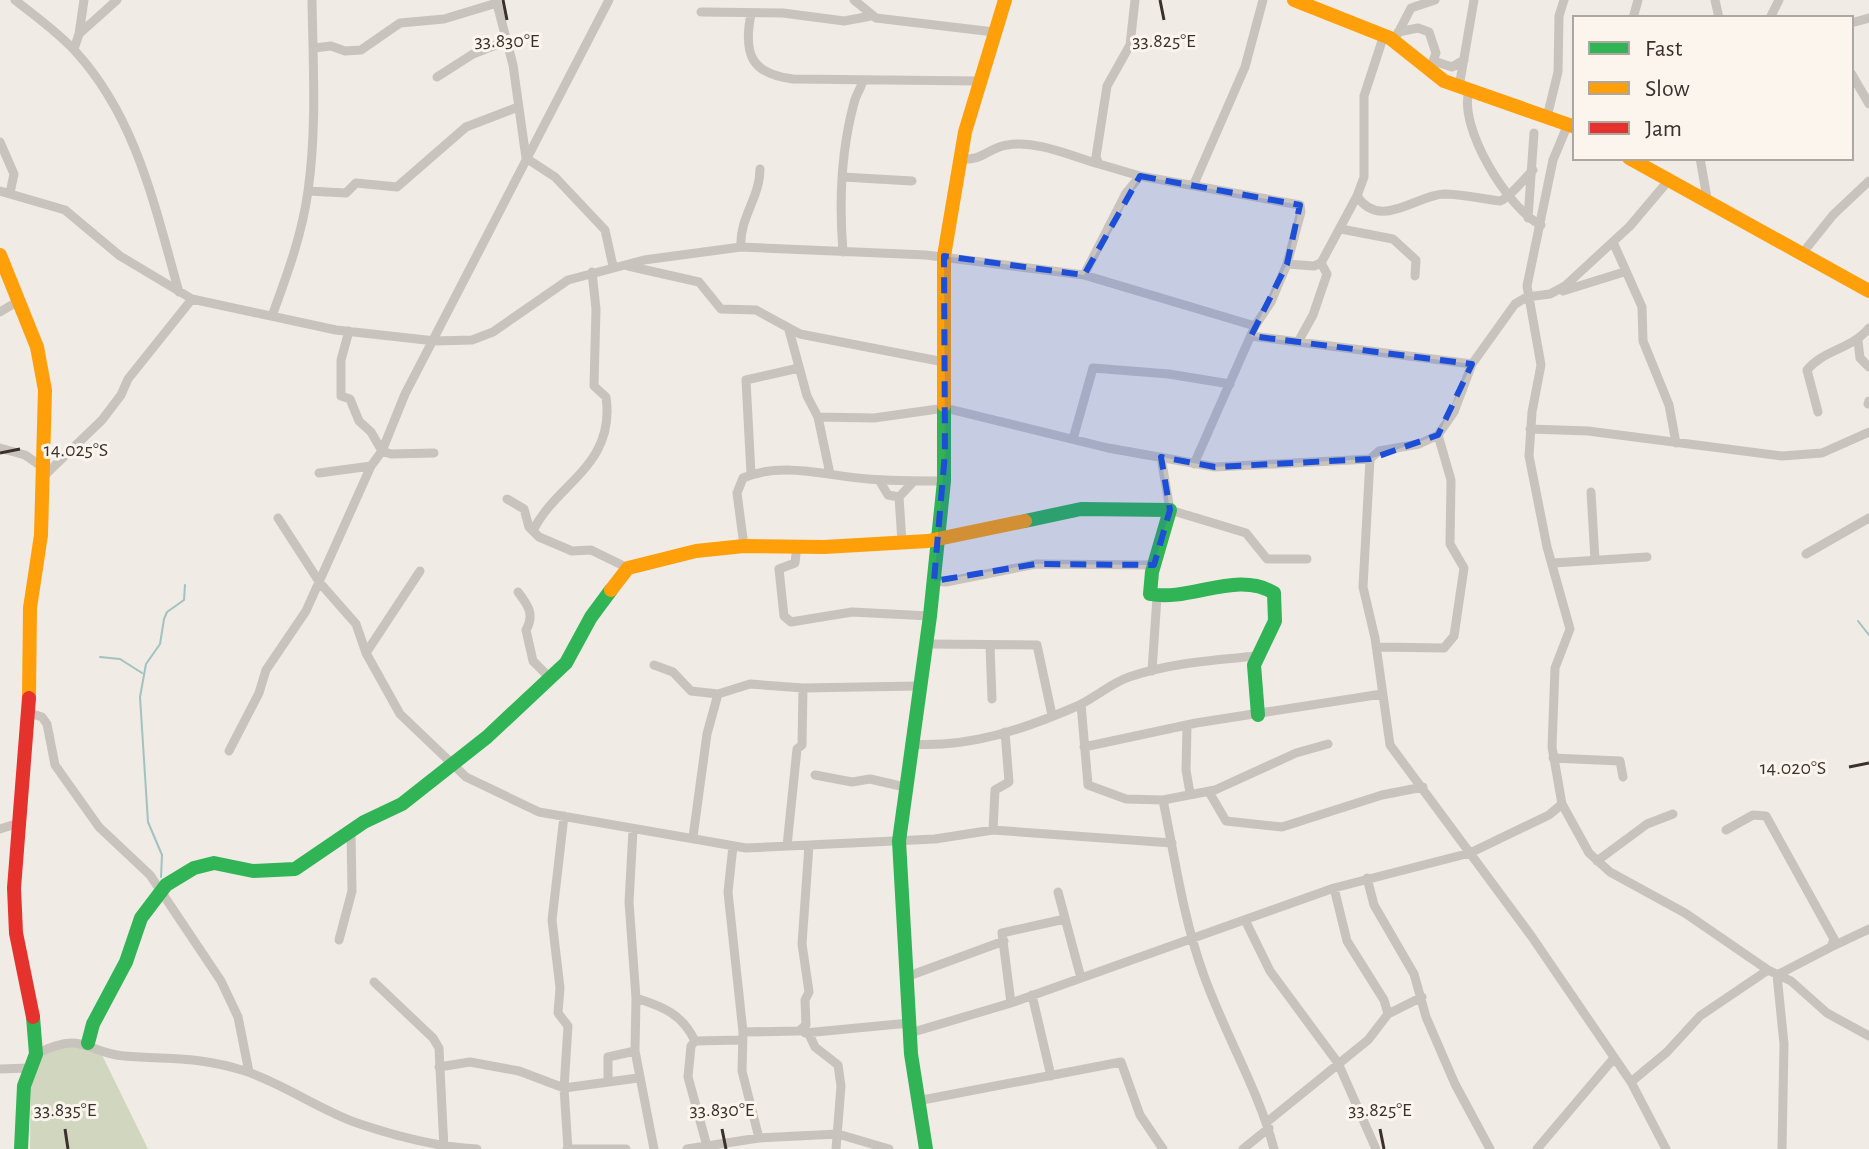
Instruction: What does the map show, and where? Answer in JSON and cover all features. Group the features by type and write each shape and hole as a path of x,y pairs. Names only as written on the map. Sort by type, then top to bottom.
{"street":[{"path":"15,0 74,49 101,84 137,150 179,292"},
{"path":"74,49 84,0"},
{"path":"79,34 117,0"},
{"path":"272,316 296,250 308,191 314,48 312,0"},
{"path":"229,751 259,693 266,670 306,611 371,466 382,451 405,394 609,0"},
{"path":"854,0 871,16"},
{"path":"926,1149 909,1028 899,841 930,616 944,481 944,256 960,159 978,81 1005,0"},
{"path":"1099,164 1096,157 1107,86 1130,45 1135,0"},
{"path":"1194,184 1245,67 1263,0"},
{"path":"1294,0 1392,36 1464,89 1573,126 1553,160 1527,297 1541,365 1530,429 1533,482 1570,629 1555,668 1553,758 1562,804 1574,829 1597,861 1623,882 1685,913 1791,981 1827,1013 1869,1036"},
{"path":"1287,264 1314,266 1321,263 1341,229 1364,177 1364,96 1392,36 1411,8 1435,0"},
{"path":"1474,0 1464,60 1467,108 1481,153 1508,197 1528,218 1541,225"},
{"path":"1547,117 1558,72 1559,16 1564,0"},
{"path":"314,48 331,46 345,51 361,50 400,23 444,19 496,2 506,41 526,158 555,177 605,230 617,266"},
{"path":"701,12 783,13 844,21 871,16 994,32"},
{"path":"751,14 748,45 760,71 765,74 793,79 978,81"},
{"path":"1392,36 1418,28 1429,32 1435,45 1432,67"},
{"path":"437,77 473,54 506,41"},
{"path":"1432,67 1452,67 1464,60"},
{"path":"1853,76 1869,104"},
{"path":"843,252 839,208 854,99 863,80"},
{"path":"308,191 346,193 356,183 397,187 466,127 518,107"},
{"path":"1528,218 1534,133"},
{"path":"0,142 14,174 5,192 65,210 120,256 179,292 192,299 349,331 435,341 481,338 556,286 592,272 741,247 944,256 1084,275 1253,331 1298,342 1472,364"},
{"path":"960,159 979,159 995,149 1017,144 1041,147 1140,176 1300,205 1301,212 1287,264 1271,302 1253,331 1194,464"},
{"path":"1632,160 1668,181 1707,198 1801,255 1869,291"},
{"path":"1700,160 1707,198"},
{"path":"741,247 741,228 759,187 760,169"},
{"path":"1357,196 1367,206 1394,211 1442,194 1500,201 1508,197 1514,186 1533,170"},
{"path":"1084,275 1126,193 1140,176"},
{"path":"843,177 912,181"},
{"path":"1557,292 1650,206 1668,181"},
{"path":"1801,255 1833,215 1869,181"},
{"path":"1341,229 1393,239 1416,260 1415,276"},
{"path":"1613,242 1642,307 1643,341 1669,405 1676,443"},
{"path":"0,255 20,300 44,375 41,535 28,631 29,713 13,915 33,1013 36,1054 28,1068 21,1149"},
{"path":"1298,342 1313,315 1327,274 1321,263"},
{"path":"617,266 699,282 721,309 756,310 789,330 944,362"},
{"path":"533,531 543,511 580,476 606,425 606,397 594,386 596,309 592,272"},
{"path":"818,417 874,418 945,408 1194,464 1230,467 1370,459 1379,451 1419,444 1438,435 1454,412 1472,364 1515,304 1527,297 1557,292 1624,272"},
{"path":"44,472 102,420 121,395 128,379 192,299"},
{"path":"0,312 20,300"},
{"path":"1818,412 1807,370 1813,363 1858,341 1869,328"},
{"path":"789,330 799,368 818,417 830,474"},
{"path":"349,331 341,360 341,396 350,399 359,421 371,432 382,451 391,454 434,453"},
{"path":"1858,341 1860,358 1869,367"},
{"path":"751,474 746,380 799,368"},
{"path":"1073,439 1093,368 1169,374 1230,384"},
{"path":"1530,429 1588,431 1676,443 1810,455 1869,432"},
{"path":"1376,647 1444,648 1454,636 1464,568 1450,544 1451,480 1438,435"},
{"path":"0,448 25,455 44,472"},
{"path":"1161,457 1170,510 1154,565 1150,592 1157,597 1248,584 1268,587 1276,597 1275,621 1256,656 1253,680 1258,715"},
{"path":"1370,459 1362,569 1390,745 1423,787 1631,1082 1666,1149"},
{"path":"319,473 371,466"},
{"path":"744,546 737,493 743,478 751,474 784,470 879,480 944,481"},
{"path":"879,480 888,495 899,497"},
{"path":"902,542 899,497 914,481"},
{"path":"1591,492 1595,560"},
{"path":"507,499 524,509 533,531 572,551 591,550 628,568"},
{"path":"88,1043 93,1024 126,962 141,918 161,891 194,868 214,863 253,871 286,872 351,831 402,804 566,663 591,617 628,568 696,551 744,546 824,547 938,538 1081,509 1170,510 1246,533 1267,559 1307,559"},
{"path":"278,518 320,583 356,624 366,653 400,714 451,765 508,800 539,812 733,846 899,841 993,830 1172,843"},
{"path":"1806,554 1869,518"},
{"path":"797,545 795,563 779,569 784,616 791,622 852,612 930,616"},
{"path":"1553,563 1647,557"},
{"path":"934,581 946,582 1036,564 1154,565"},
{"path":"366,653 420,571"},
{"path":"518,592 531,612 532,620 526,630 533,661 550,678"},
{"path":"1152,671 1157,597"},
{"path":"926,644 1037,645 1052,715"},
{"path":"990,646 992,699"},
{"path":"910,744 955,745 1052,715 1081,704 1116,682 1152,671 1256,656"},
{"path":"654,665 673,672 691,691 718,694 750,684 803,688 918,686"},
{"path":"787,846 797,749 802,745 803,688"},
{"path":"693,837 707,734 718,694"},
{"path":"1084,747 1108,739 1382,694"},
{"path":"1081,704 1090,787 1126,799 1163,800 1209,792 1296,753 1328,744"},
{"path":"29,713 42,717 47,724 55,765 99,827 143,867 229,996 238,1017 249,1072"},
{"path":"1187,726 1186,770 1190,793"},
{"path":"993,830 995,790 1009,782 1005,732"},
{"path":"1553,758 1620,761 1623,777"},
{"path":"815,775 835,780 870,779 905,787"},
{"path":"1209,792 1226,821 1282,827 1401,789 1423,787"},
{"path":"1163,800 1181,901 1192,940 1235,1053 1268,1125 1274,1149"},
{"path":"695,1041 909,1028 1011,1003 1246,922 1334,888 1470,853 1549,815 1562,804"},
{"path":"1597,861 1647,824 1673,814"},
{"path":"1726,830 1753,815 1766,816 1834,939 1831,947"},
{"path":"564,816 552,920 560,988 559,1019 568,1026 564,1088 567,1149 626,1149"},
{"path":"0,829 19,823"},
{"path":"633,830 629,902 636,998 635,1051 654,1149"},
{"path":"339,940 352,891 351,831"},
{"path":"804,1032 805,1000 809,992 802,944 809,845"},
{"path":"733,846 728,892 742,1036 742,1071 759,1138"},
{"path":"1367,878 1374,905 1414,974 1426,1017 1455,1084 1490,1149"},
{"path":"1334,888 1347,941 1384,1000 1388,1014"},
{"path":"1058,892 1081,978"},
{"path":"1011,1003 1002,933 1065,919"},
{"path":"1246,922 1270,971 1338,1063 1376,1149"},
{"path":"1631,1082 1700,1016 1773,972 1869,929"},
{"path":"906,977 1004,941"},
{"path":"1773,972 1785,1056 1782,1149"},
{"path":"374,982 433,1038 439,1048 444,1148"},
{"path":"1032,995 1051,1076"},
{"path":"1243,1149 1368,1040 1388,1014 1422,997"},
{"path":"636,998 669,1009 686,1023 695,1041 689,1056 688,1077 707,1146"},
{"path":"804,1032 815,1047 838,1065 841,1086 836,1149"},
{"path":"36,1054 57,1045 88,1043 111,1054 189,1057 249,1072 357,1123 444,1148 477,1149"},
{"path":"608,1081 608,1057 635,1051"},
{"path":"1537,1149 1614,1058"},
{"path":"439,1067 470,1062 519,1071 564,1088 638,1078"},
{"path":"917,1101 1121,1062 1140,1115 1163,1149"},
{"path":"0,1069 28,1068"},
{"path":"687,1149 732,1145 759,1138 838,1134 889,1149"}],"highlighted area":[{"path":"1140,176 1300,205 1287,264 1251,336 1472,364 1438,435 1370,459 1215,467 1161,457 1170,510 1154,565 1036,564 934,581 945,453 944,256 1084,275"}],"green space":[{"path":"83,1046 101,1053 148,1149 30,1149 31,1073 37,1058 59,1048"}],"waterway":[{"path":"161,877 162,855 148,822 140,697 146,664 160,644 164,619 167,612 184,600 185,585"},
{"path":"1858,621 1869,635"},
{"path":"100,657 120,659 142,673"}],"traffic: fast":[{"path":"926,1149 911,1054 899,841 930,616 944,481 944,405"},
{"path":"1025,521 1081,509 1170,510 1152,572 1150,594 1181,594 1229,585 1260,587 1274,593 1275,621 1254,665 1258,715"},
{"path":"88,1043 93,1024 126,962 141,918 166,885 194,868 214,863 253,871 295,869 364,822 402,804 487,737 566,663 591,617 611,590"},
{"path":"21,1149 24,1086 36,1054 33,1017"}],"traffic: slow":[{"path":"944,405 944,256 965,132 1005,0"},
{"path":"1294,0 1390,38 1444,81 1573,126"},
{"path":"1633,160 1869,291"},
{"path":"0,255 37,347 45,390 41,535 30,608 29,698"},
{"path":"611,590 628,568 696,551 744,546 824,547 928,541 1025,521"}],"traffic: jam":[{"path":"29,698 14,888 16,933 33,1017"}]}
